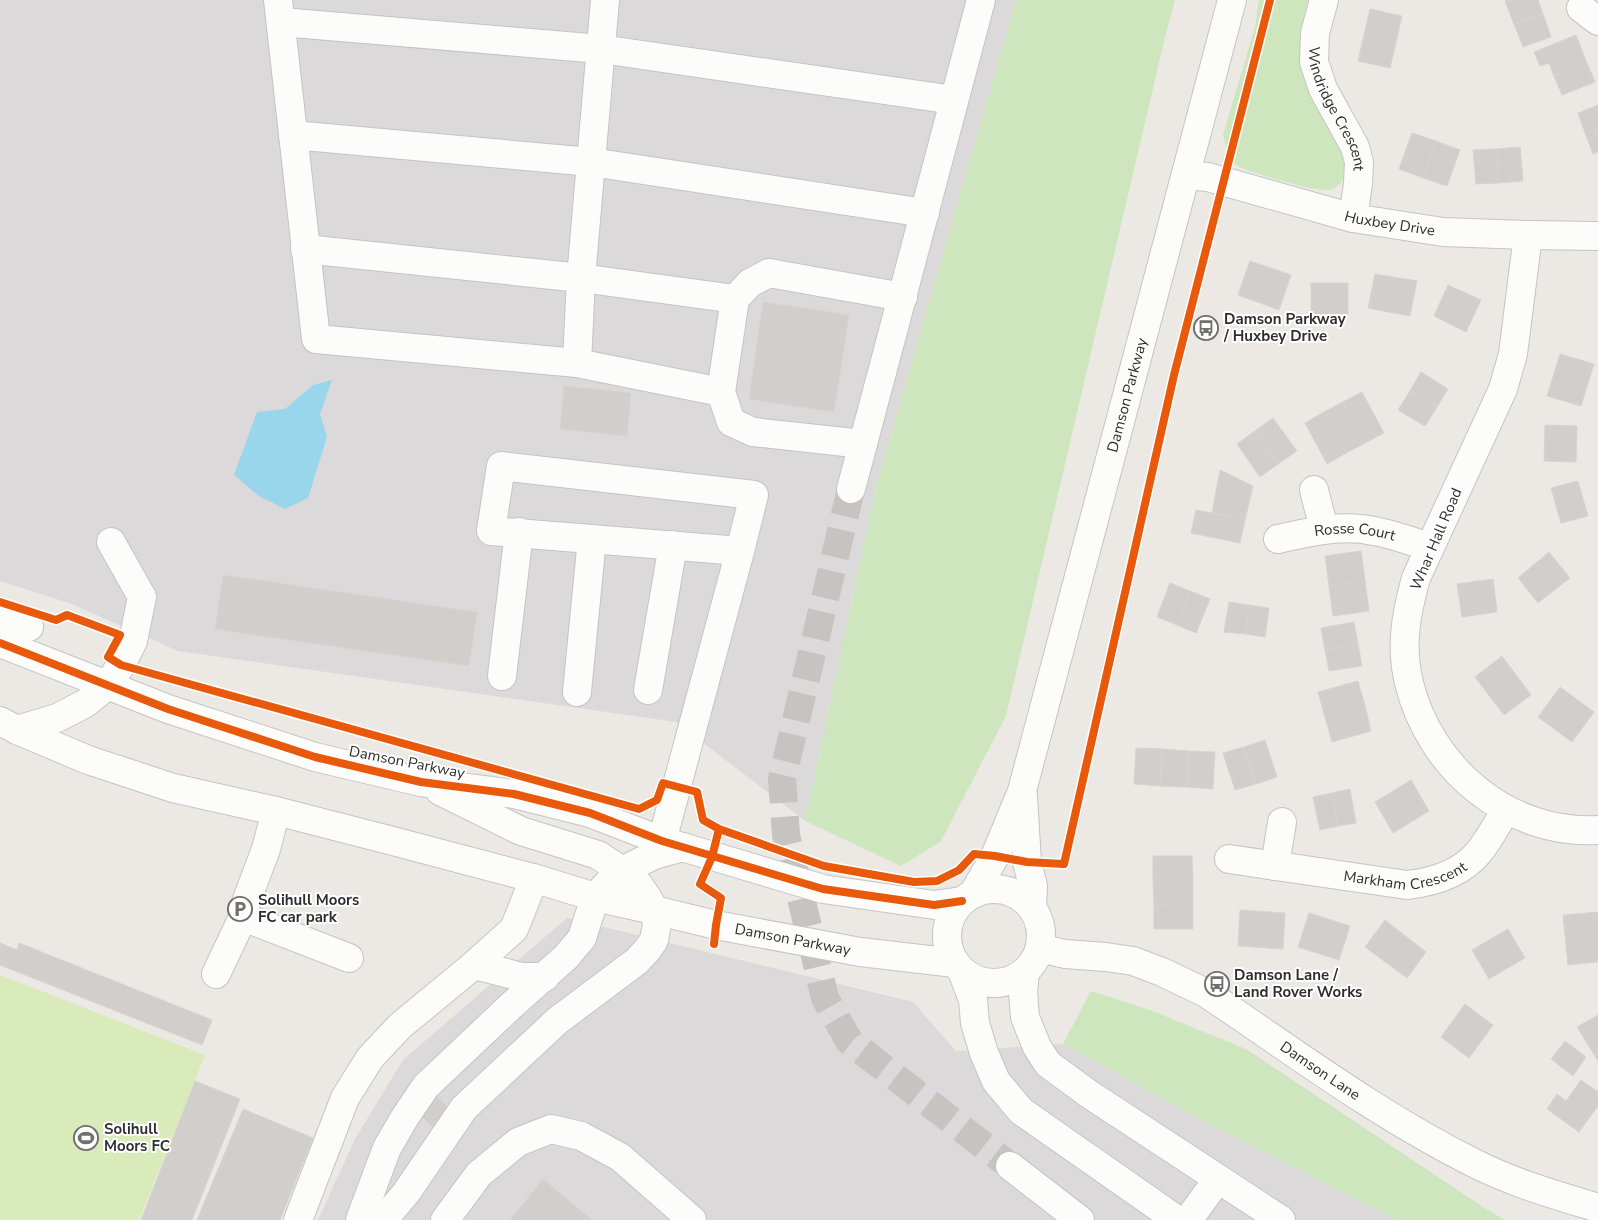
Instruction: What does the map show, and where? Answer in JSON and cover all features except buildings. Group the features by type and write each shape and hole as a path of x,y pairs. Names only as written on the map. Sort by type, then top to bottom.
{"street":[{"path":"577,363 581,278 605,0"},
{"path":"851,489 981,0"},
{"name":"Damson Parkway","path":"0,643 168,709 315,757 421,782 514,794 590,813 672,844 823,889 934,905 968,897 995,856 1022,791 1232,0"},
{"name":"Windridge Crescent","path":"1324,0 1315,33 1314,62 1323,89 1355,147 1359,162 1353,218"},
{"path":"721,392 577,363 316,339 279,11 601,48 954,100"},
{"path":"293,135 591,162 925,213"},
{"name":"Huxbey Drive","path":"1186,175 1208,177 1353,218 1443,232 1528,236 1598,236"},
{"name":"Whar Hall Road","path":"1528,236 1513,354 1503,389 1416,578 1407,612 1405,659 1409,683 1423,722 1457,773 1478,791 1506,810 1555,826 1579,831 1598,830"},
{"path":"305,249 581,278 735,299"},
{"path":"863,444 753,432 731,422 721,392 735,299 750,283 769,273 902,297"},
{"path":"360,1220 387,1148 426,1086 566,957 582,938 595,897 622,871 672,844 754,494 501,466 491,531 740,551"},
{"path":"1314,490 1324,529"},
{"name":"Rosse Court","path":"1278,539 1324,529 1345,528 1374,530 1430,547"},
{"path":"502,676 519,532"},
{"path":"577,692 592,539"},
{"path":"9,725 57,718 86,703 108,686 121,665 133,641 142,597 111,542"},
{"path":"648,690 673,546"},
{"path":"0,617 29,627"},
{"name":"Damson Parkway","path":"9,725 88,760 173,788 276,811 533,878 595,897 716,925 860,952 958,967"},
{"path":"384,1220 406,1192 464,1108 557,1021 636,961 654,940 657,924 654,910 638,884 598,855 521,831 421,782"},
{"name":"Damson Parkway","path":"1022,791 1027,862 1033,886 1032,908"},
{"name":"Markham Crescent","path":"1230,859 1407,885 1424,883 1459,870 1478,853 1506,810"},
{"path":"216,974 243,917 246,902 266,849 276,811"},
{"path":"1275,866 1282,822"},
{"path":"298,1220 345,1098 370,1058 400,1026 514,929 533,878"},
{"path":"958,967 976,980 993,984 1010,981 1025,973 1034,961 1040,948 1041,934 1039,921 1032,908 1020,897 1006,890 989,889 968,897 952,914 947,930 948,947 973,1000 975,1023 984,1054 996,1080 1021,1111 1176,1220"},
{"path":"243,917 349,958"},
{"path":"654,940 671,932 692,926 716,925"},
{"name":"Damson Lane","path":"1040,948 1065,954 1106,957 1133,962 1185,982 1213,998 1380,1111 1438,1144 1475,1164 1509,1179 1598,1208"},
{"path":"474,965 522,976 544,977"},
{"path":"1025,973 1023,992 1025,1017 1037,1047 1048,1064 1089,1094 1281,1220"},
{"path":"445,1220 479,1174 518,1142 551,1129 581,1136 620,1157 692,1220"},
{"path":"1010,1166 1080,1220"},
{"path":"1188,1220 1218,1179"}],"shaded area":[{"path":"0,0 1016,0 876,487 805,821 676,722 178,651 72,604 0,581"},
{"path":"567,918 913,1002 956,1051 1063,1044 1207,1123 1397,1220 318,1220 355,1139 403,1060"}],"green space":[{"path":"1016,0 1175,0 1006,716 941,841 901,866 805,821 876,487"},
{"path":"1259,0 1308,0 1301,30 1302,62 1338,133 1349,170 1341,183 1335,188 1321,190 1310,188 1251,171 1235,164 1228,154 1223,135 1255,27"},
{"name":"Solihull Moors FC","path":"0,975 205,1055 139,1220 0,1220"},
{"path":"1091,991 1150,1010 1246,1049 1505,1220 1397,1220 1207,1123 1063,1044"}],"water":[{"path":"332,380 320,414 327,437 308,498 285,509 259,496 234,475 257,412 285,409 313,385"}],"tunnel":[{"path":"851,489 782,779 786,835 825,998 849,1041 1010,1166"}],"cycle path":[{"path":"0,602 56,620 67,615 120,635 108,657 121,665 639,809 657,800 663,783 697,792 703,820 719,829 824,866 914,882 937,881 959,870 974,854 1027,862 1064,864 1174,375 1270,0"},
{"path":"0,643 168,709 315,757 421,782 514,794 590,813 662,841 823,889 934,905 962,901"},
{"path":"714,944 721,898 700,884 712,857 719,829"}],"place":[{"name":"Damson Parkway / Huxbey Drive","path":"1206,328"},
{"name":"Solihull Moors FC car park","path":"240,909"},
{"name":"Damson Lane / Land Rover Works","path":"1217,984"},
{"name":"Solihull Moors FC","path":"86,1138"}]}
